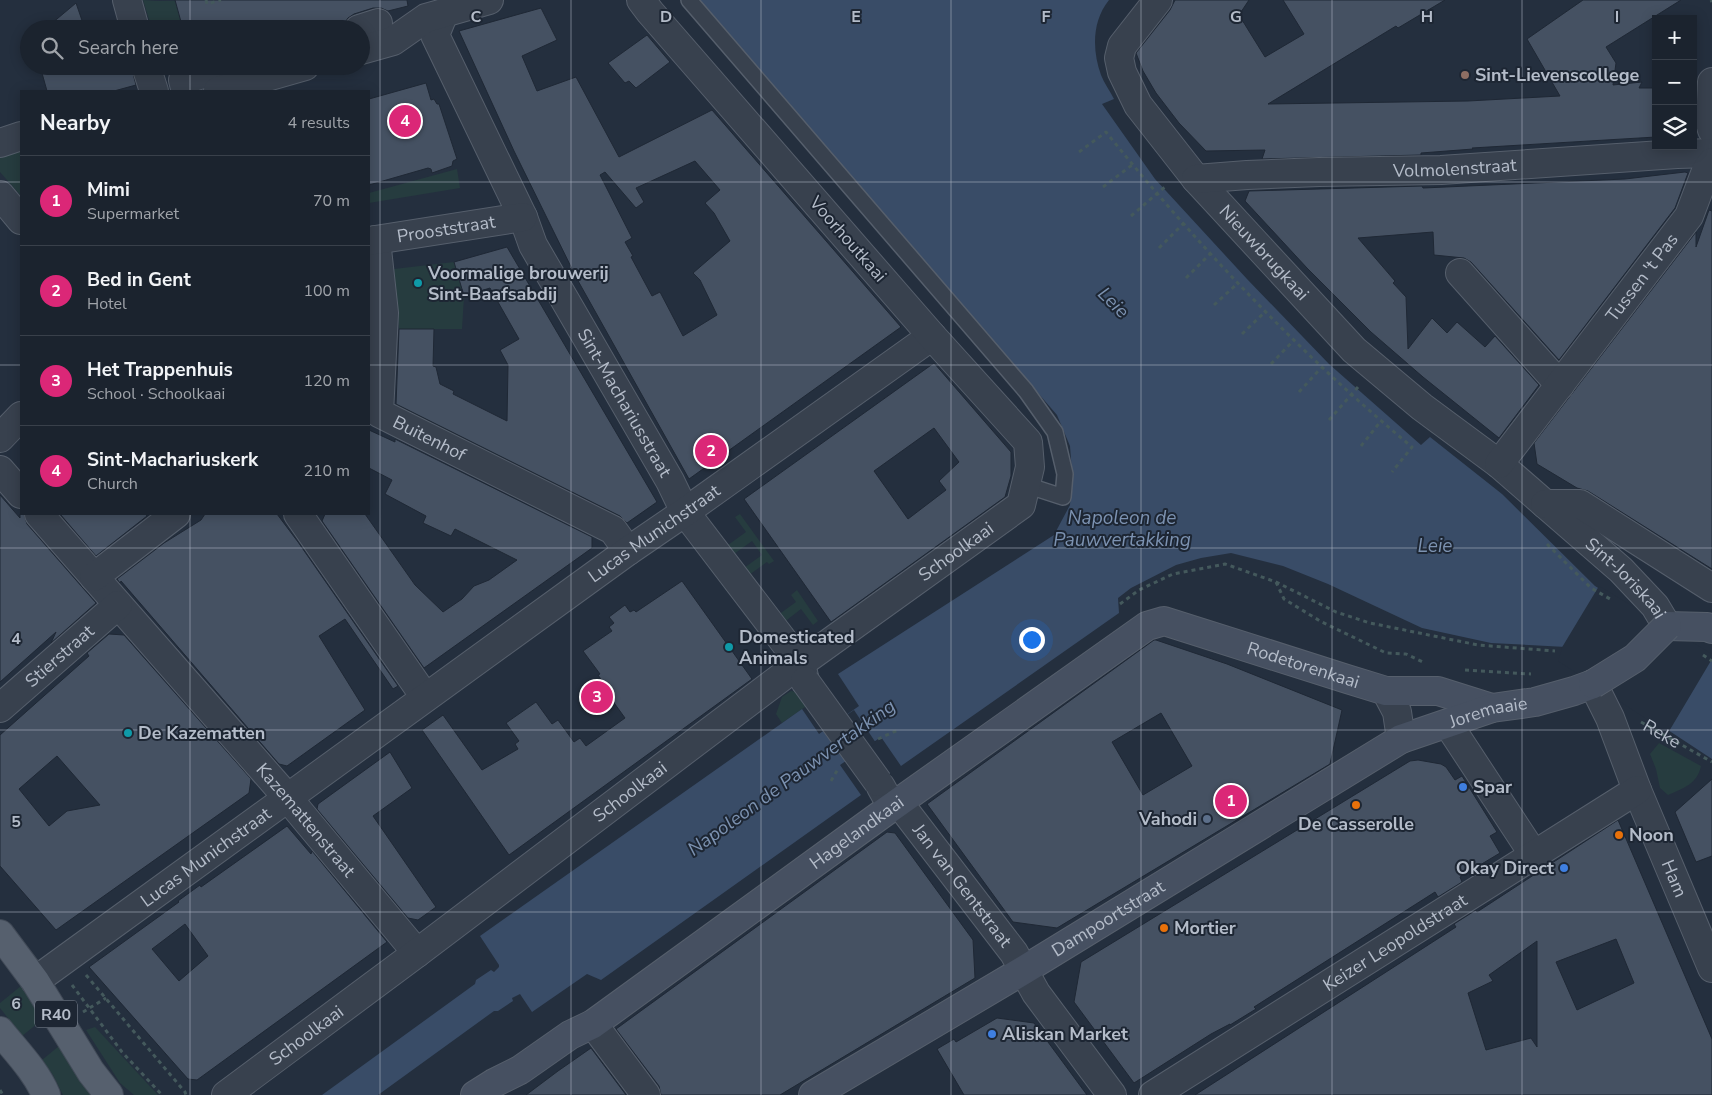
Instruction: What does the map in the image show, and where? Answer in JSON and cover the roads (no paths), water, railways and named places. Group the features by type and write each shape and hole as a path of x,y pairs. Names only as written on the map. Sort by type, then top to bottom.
{"main road":[{"name":"R40","path":"0,934 35,981 92,1072 109,1095"},
{"path":"0,1031 22,1057 42,1085 46,1095"}],"street":[{"path":"127,0 133,20"},
{"path":"374,24 435,16 489,0"},
{"name":"Voorhoutkaai","path":"641,0 932,336 1028,442 1030,467 1026,485"},
{"name":"Nieuwbrugkaai","path":"1158,0 1122,46 1119,58 1122,72 1138,105 1196,179 1354,350 1422,407 1499,464"},
{"path":"370,47 393,41 435,16"},
{"name":"Sint-Machariusstraat","path":"435,16 435,35 523,217 534,245 677,492 685,512 803,673 878,782"},
{"path":"149,75 154,90"},
{"path":"185,88 183,80 199,75"},
{"path":"221,90 274,75"},
{"path":"1712,82 1710,123 1712,130"},
{"path":"0,143 20,136"},
{"name":"Volmolenstraat","path":"1196,179 1319,172 1441,170 1712,153"},
{"name":"Tussen 't Pas","path":"1499,464 1689,216 1706,171 1712,162"},
{"path":"0,195 20,219"},
{"name":"Prooststraat","path":"372,241 523,217"},
{"name":"Buitenhof","path":"372,241 384,313 379,413 613,530 628,551"},
{"path":"1460,273 1560,386"},
{"name":"Lucas Munichstraat","path":"35,981 628,551 932,336"},
{"path":"0,438 20,417"},
{"name":"Sint-Joriskaai","path":"1499,464 1621,570 1655,606 1668,626 1707,627 1712,630"},
{"path":"0,470 20,493"},
{"name":"Schoolkaai","path":"226,1095 417,953 803,673 1021,504 1026,485"},
{"name":"Sint-Joriskaai","path":"1545,504 1580,504 1712,588"},
{"name":"Kazemattenstraat","path":"40,515 287,797 417,953"},
{"path":"94,577 175,515"},
{"path":"299,515 426,697"},
{"name":"Stierstraat","path":"0,708 118,605"},
{"name":"Rodetorenkaai","path":"1122,644 1147,626 1164,621 1346,680 1386,690 1438,691 1492,708"},
{"name":"Joremaaie","path":"1534,855 1448,724 1492,708 1535,702 1593,684 1634,658 1668,626"},
{"name":"Hagelandkaai","path":"475,1095 520,1070 570,1035 593,1024 898,803 1122,644"},
{"name":"Reke","path":"1593,684 1610,718 1637,790"},
{"path":"1386,690 1397,712 1401,739"},
{"name":"Dampoortstraat","path":"812,1095 1024,970 1401,739 1448,724"},
{"name":"Jan van Gentstraat","path":"878,782 886,796 898,803 1010,947 1036,993 1112,1095"},
{"name":"Keizer Leopoldstraat","path":"1153,1095 1637,790"},
{"name":"Ham","path":"1637,790 1712,968"},
{"path":"593,1024 646,1095"},
{"name":"Hagelandkaai","path":"505,1095 576,1043 593,1024"}],"lane":[{"path":"689,0 1026,391 1055,432 1065,474 1063,497 1026,485"}],"water":[{"path":"700,0 1109,0 1099,17 1095,46 1101,75 1114,99 1102,104 1155,179 1329,364 1421,445 1430,437 1502,494 1595,586 1712,657 1712,759 1560,659 1566,647 1491,643 1422,628 1328,584 1283,566 1231,553 1201,558 1176,565 1131,588 1118,598 1119,613 901,766 881,737 840,765 861,795 601,980 587,974 532,1012 520,994 512,998 513,1001 498,1011 494,1011 378,1095 322,1095 475,984 476,980 491,970 494,972 499,967 480,936 802,709 819,734 859,706 838,674 1054,535 1070,505 1072,472 1070,446 1057,415"}],"place":[{"name":"Sint-Lievenscollege","path":"1465,75"},
{"name":"Sint-Machariuskerk","path":"405,121"},
{"name":"Voormalige brouwerij Sint-Baafsabdij","path":"418,283"},
{"name":"Bed in Gent","path":"711,451"},
{"name":"Domesticated Animals","path":"729,647"},
{"name":"Het Trappenhuis","path":"597,697"},
{"name":"De Kazematten","path":"128,733"},
{"name":"Spar","path":"1463,787"},
{"name":"Mimi","path":"1231,801"},
{"name":"De Casserolle","path":"1356,805"},
{"name":"Vahodi","path":"1207,819"},
{"name":"Noon","path":"1619,835"},
{"name":"Okay Direct","path":"1564,868"},
{"name":"Mortier","path":"1164,928"},
{"name":"Aliskan Market","path":"992,1034"}],"water label":[{"name":"Leie","path":"1114,302"},
{"name":"Napoleon de Pauwvertakking","path":"1122,528"},
{"name":"Leie","path":"1435,545"},
{"name":"Napoleon de Pauwvertakking","path":"791,777"}]}
